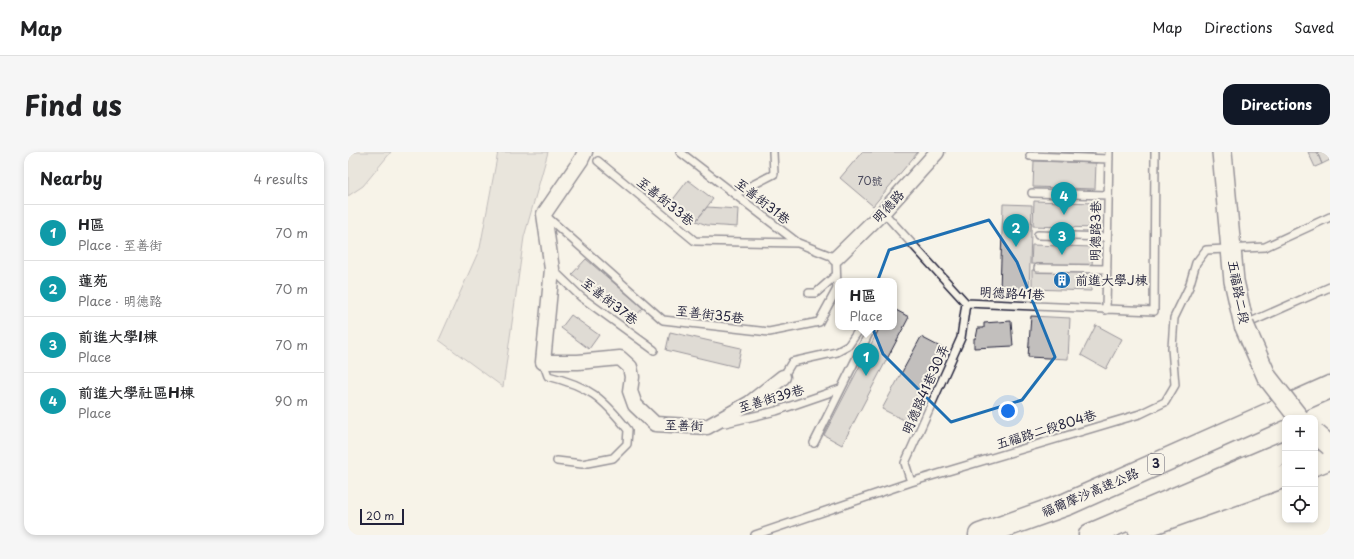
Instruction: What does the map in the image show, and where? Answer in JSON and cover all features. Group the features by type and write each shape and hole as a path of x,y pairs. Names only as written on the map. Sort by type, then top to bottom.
{"highway":[{"name":"福爾摩沙高速公路","path":"980,535 1067,504 1330,387"},
{"path":"1318,438 1330,432"},
{"path":"1090,535 1282,453"},
{"path":"1318,463 1330,458"},
{"path":"1115,535 1162,521 1282,477"}],"main road":[{"name":"五福路二段","path":"1222,152 1234,281 1244,325 1268,377 1297,415"},
{"path":"1318,436 1330,446"}],"street":[{"path":"543,362 552,268 544,214 585,152"},
{"name":"明德路","path":"836,258 883,212 937,152"},
{"name":"至善街","path":"543,362 578,362 620,358 630,367 632,377 630,391 636,405 655,424 707,427 750,402 783,377"}],"lane":[{"name":"至善街31巷","path":"680,152 798,243 836,258"},
{"path":"735,194 774,174 773,152"},
{"name":"明德路41巷","path":"883,212 966,303 1154,311 1155,152"},
{"path":"1030,156 1109,155"},
{"name":"明德路3巷","path":"1106,310 1109,155"},
{"name":"至善街33巷","path":"598,161 695,240 798,243"},
{"path":"1032,193 1108,195"},
{"name":"至善街35巷","path":"544,214 663,320 769,332 819,322 835,293"},
{"name":"五福路二段804巷","path":"755,535 911,482 1140,414 1165,402 1174,385 1172,348 1174,318 1189,287 1196,263 1206,250 1265,247 1330,217"},
{"path":"1038,236 1107,237"},
{"name":"至善街35巷","path":"835,276 836,258"},
{"name":"至善街37巷","path":"552,268 582,296 654,350"},
{"path":"1038,268 1107,269"},
{"path":"809,293 816,293 835,276"},
{"path":"1244,325 1330,287"},
{"name":"明德路41巷30弄","path":"911,482 905,463 961,338 966,303"},
{"path":"783,377 792,362 837,352 848,346 859,330"},
{"path":"814,443 870,330"},
{"path":"543,362 548,376 569,381 595,394 610,406 628,430 627,444 613,458 582,464 557,461"},
{"name":"至善街39巷","path":"707,427 776,410 840,389"}],"highlighted area":[{"path":"989,220 1017,262 1055,357 1022,400 951,422 883,354 866,312 889,250"}],"shaded area":[{"path":"348,152 391,152 363,186 348,196"},
{"path":"498,152 548,152 524,237 503,387 439,340 480,248"}],"building":[{"path":"862,152 918,152 873,206 840,178"},
{"path":"1047,152 1095,152 1095,154"},
{"path":"1308,152 1317,152 1322,164 1315,167"},
{"path":"1317,152 1330,152 1330,160 1322,164"},
{"path":"1034,161 1096,163 1095,189 1033,187"},
{"path":"688,180 713,199 696,221 671,202"},
{"path":"1034,201 1094,203 1094,228 1033,226"},
{"path":"1003,204 1032,205 1029,291 1000,289"},
{"path":"707,207 738,209 737,227 707,225 696,221"},
{"path":"1032,245 1093,247 1092,266 1031,264"},
{"path":"586,259 643,308 630,323 572,274"},
{"name":"前進大學J棟","path":"1032,270 1092,272 1091,291 1032,289"},
{"path":"897,311 909,317 842,445 824,435 878,330 897,330"},
{"path":"571,315 599,335 589,349 561,328"},
{"path":"1031,316 1070,318 1068,359 1028,357"},
{"path":"1011,321 1013,346 974,348 974,338 976,338 978,328 984,328 984,323"},
{"path":"1096,325 1122,339 1106,369 1081,355"},
{"path":"670,332 741,348 737,367 666,350"},
{"path":"921,337 944,349 906,421 882,409"}],"place":[{"name":"前進大學社區H棟","path":"1064,215"},
{"name":"蓮苑","path":"1016,247"},
{"name":"前進大學I棟","path":"1062,255"},
{"name":"前進大學J棟","path":"1062,280"},
{"name":"H區","path":"866,376"}]}
